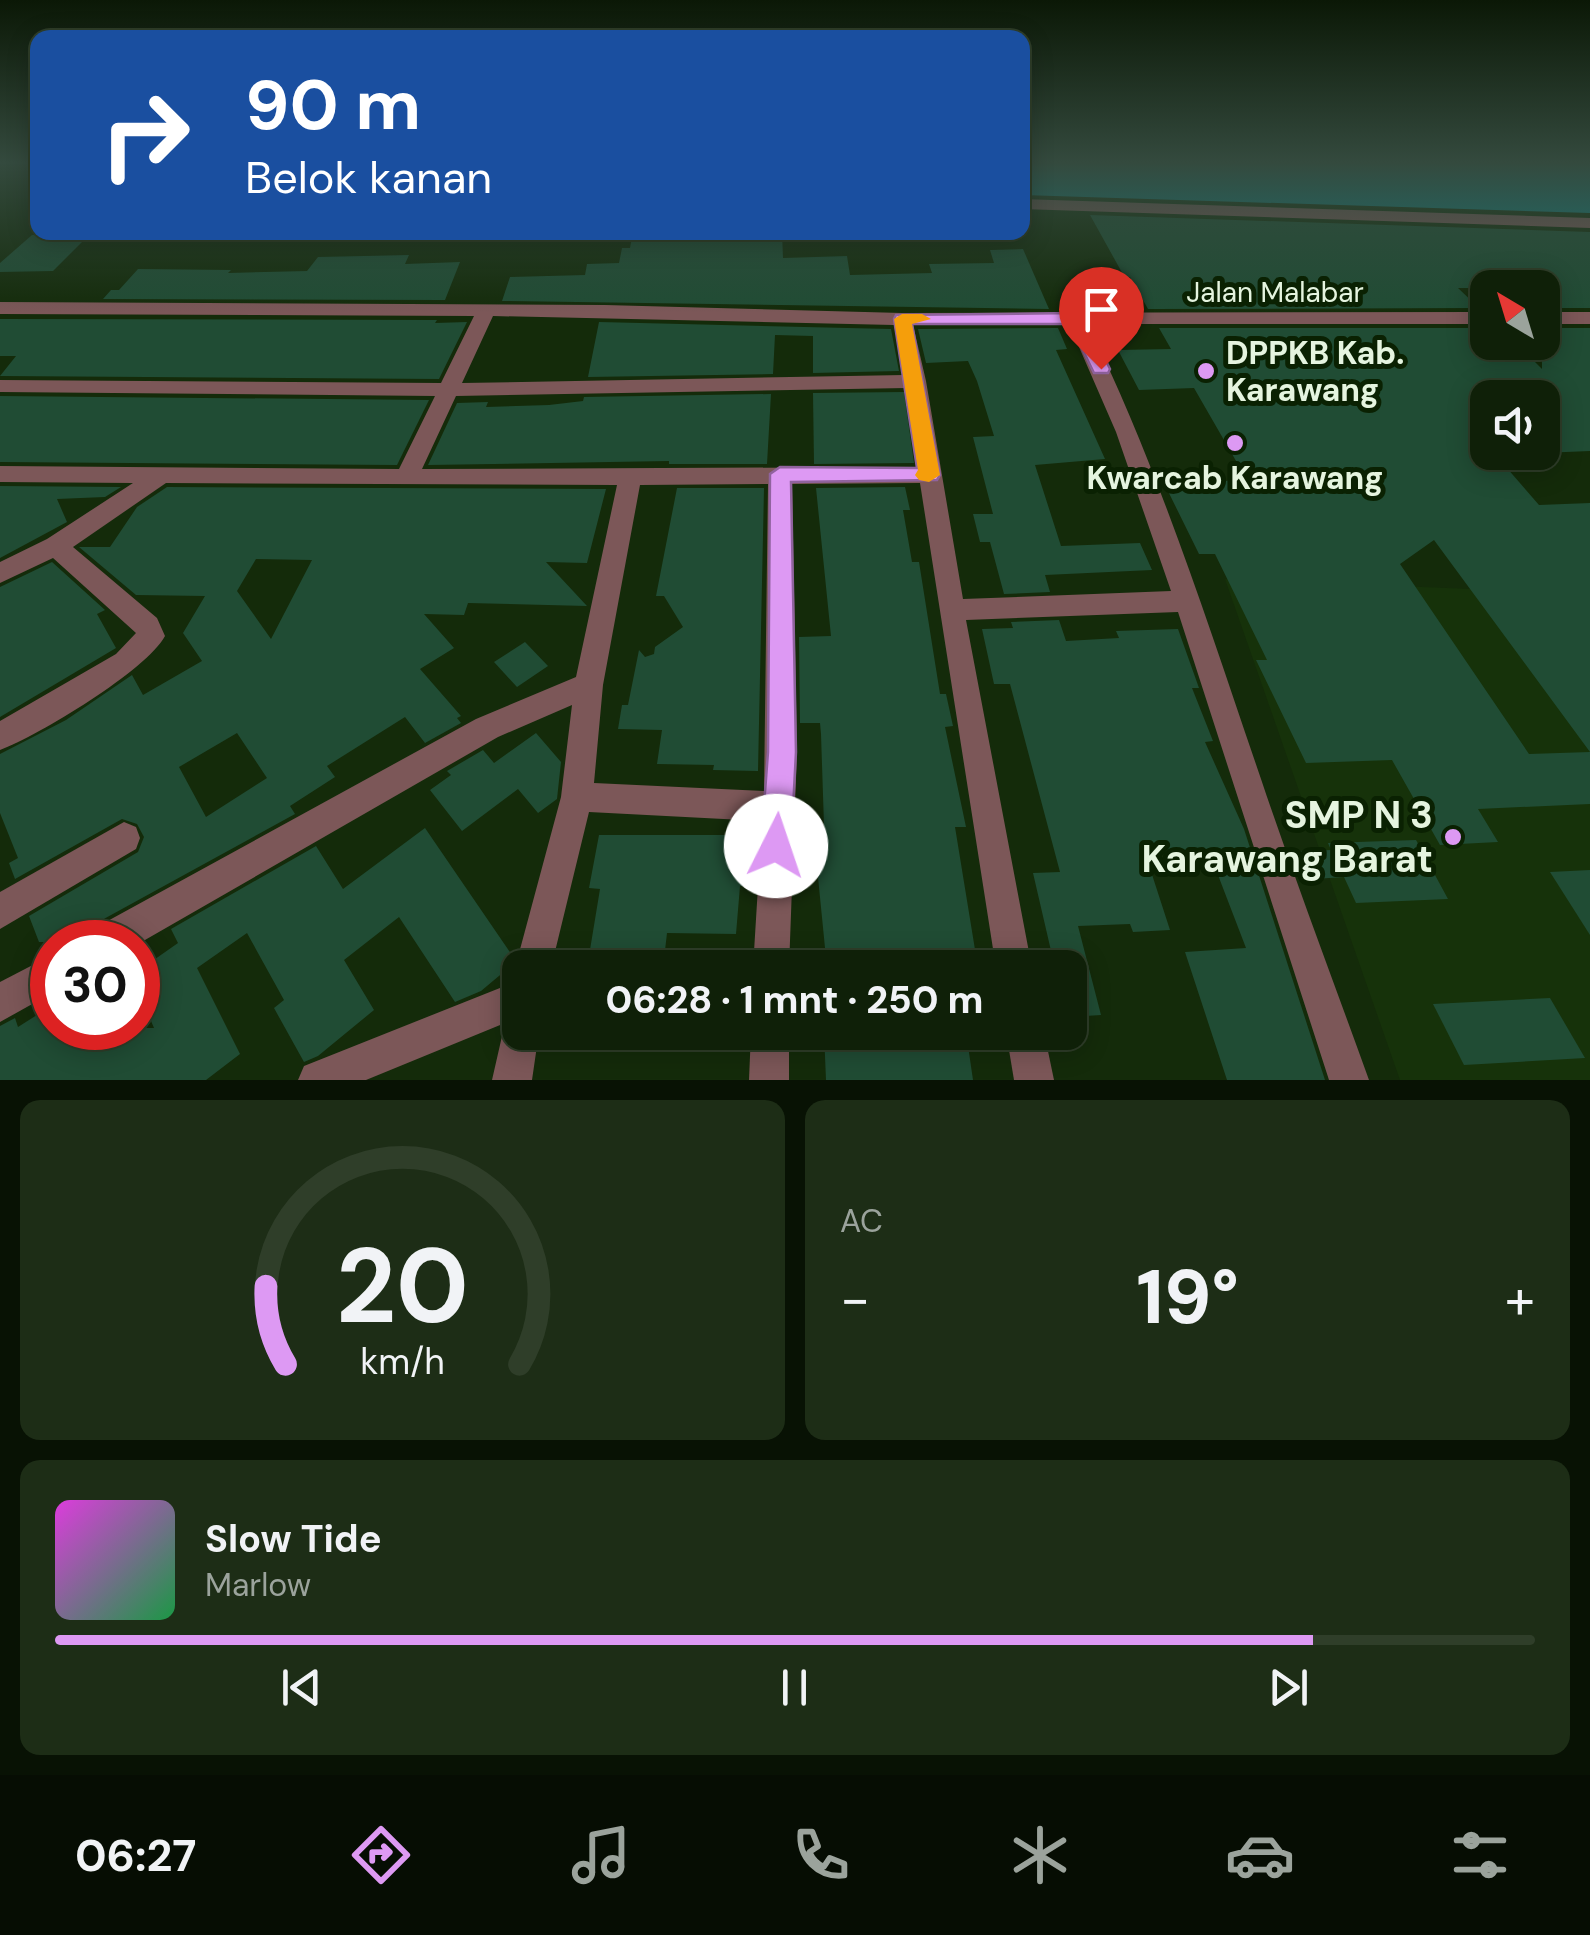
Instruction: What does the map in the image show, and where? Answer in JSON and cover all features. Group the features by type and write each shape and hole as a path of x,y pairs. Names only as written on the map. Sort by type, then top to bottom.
{"street":[{"path":"1261,212 1590,224"},
{"name":"Jalan Malabar","path":"0,308 486,310 902,319 1470,318"},
{"path":"407,476 486,310"},
{"path":"1076,318 1120,412 1190,601 1247,785 1349,1080"},
{"path":"1560,318 1590,318"},
{"path":"902,319 916,381 951,610 1011,950"},
{"path":"0,386 776,388 916,381"},
{"path":"0,474 929,475"},
{"path":"772,950 782,752 780,474"},
{"path":"0,572 56,546 162,475"},
{"path":"538,950 577,797 589,684 630,477"},
{"path":"0,737 126,662 151,636 148,626 56,546"},
{"path":"951,610 1190,601"},
{"path":"145,920 487,728 589,684"},
{"path":"577,797 778,808"},
{"path":"0,912 124,838"},
{"path":"0,1003 30,986"},
{"path":"318,1080 502,1005"},
{"path":"512,1080 517,1050"},
{"path":"769,1080 770,1050"},
{"path":"1029,1050 1034,1080"}],"shaded area":[{"name":"SMP N 3 Karawang Barat","path":"1225,579 1590,594 1590,1080 1400,1080"}],"building":[{"path":"1090,215 1590,232 1590,308 1560,308 1560,270 1470,270 1470,288 1458,288 1470,299 1470,308 1148,309 1130,277 1125,278"},
{"path":"30,237 30,240 84,240 53,271 0,272 0,263"},
{"path":"632,240 782,240 783,258 847,256 850,275 932,273 929,264 994,263 990,250 1023,249 1049,309 502,301 510,277 585,275 587,264 619,263 622,248 630,248"},
{"path":"409,255 405,264 460,262 445,300 103,299 111,290 119,290 138,269 307,271 318,257"},
{"path":"0,319 467,322 439,379 0,376 16,356 0,356"},
{"path":"599,322 891,329 899,371 813,373 813,336 775,335 773,374 588,377"},
{"path":"1058,328 1067,349 1056,350 1105,459 1035,465 1061,546 1140,543 1152,570 1045,575 1050,592 1004,594 990,542 980,542 973,514 993,514 973,437 994,436 977,381 968,361 926,363 918,329"},
{"path":"1159,328 1470,328 1470,360 1533,360 1542,369 1542,360 1560,360 1560,328 1590,328 1590,451 1560,452 1560,380 1470,380 1470,470 1509,470 1539,505 1590,503 1590,752 1590,804 1478,809 1498,842 1440,845 1392,760 1306,763 1256,660 1267,660 1215,554 1199,554 1164,483 1247,480 1194,388 1139,390 1118,350 1171,349","holes":["1434,540 1590,752 1529,754 1400,564"]},
{"path":"904,392 914,463 814,464 813,393"},
{"path":"771,394 767,464 669,461 428,465 457,403 488,402 486,407 549,405 583,401 584,397"},
{"path":"0,396 429,400 397,465 0,462"},
{"path":"0,486 121,487 105,497 57,499 67,522 0,558"},
{"path":"167,487 606,489 587,563 546,562 587,606 468,603 464,615 424,614 454,648 420,669 461,716 457,718 461,723 425,743 405,717 327,766 335,777 290,806 295,814 102,920 31,920 29,916 138,852 144,837 137,824 122,819 15,879 9,863 18,858 0,813 0,754 66,720 132,675 143,695 202,661 183,633 205,596 136,595 79,547 110,547 137,507","holes":["256,559 312,560 271,639 237,591","237,733 267,778 206,817 179,767"]},
{"path":"905,487 910,510 903,510 912,562 919,562 940,694 946,694 953,726 945,727 966,827 955,827 975,950 825,950 816,857 825,856 820,723 800,723 799,637 831,636 816,488"},
{"path":"677,488 764,488 758,771 657,764 662,730 618,729 622,705 628,705 639,650 645,657 654,654 655,647 683,627 664,596 656,596"},
{"path":"52,562 105,610 97,614 116,648 0,717 0,587"},
{"path":"1059,620 1066,641 1119,638 1116,631 1178,629 1199,688 1192,688 1213,741 1205,742 1244,829 1325,1080 1227,1080 1185,952 1246,948 1208,849 1145,853 1170,930 1133,932 1130,924 1078,926 1084,950 1051,950 1033,873 1060,872 1010,684 994,684 982,629 1013,628 1011,622"},
{"path":"525,642 548,666 517,687 494,662"},
{"path":"536,733 561,762 557,799 538,813 518,789 462,831 430,790 451,775 447,771 483,750 494,763"},
{"path":"425,828 509,950 502,950 502,973 481,991 455,1002 399,917 344,960 374,1010 318,1056 304,1062 274,1008 284,1000 247,933 197,968 240,1054 206,1080 0,1080 0,1026 15,1018 18,1027 30,1019 30,1050 160,1050 160,956 178,943 171,929 316,846 343,889"},
{"path":"599,835 757,835 754,887 740,886 736,934 667,933 665,950 590,950 600,889 589,888"},
{"path":"1416,840 1448,899 1356,903 1344,877 1300,880 1290,852 1331,850 1328,843"},
{"path":"1590,870 1590,935 1550,872"},
{"path":"1087,961 1101,1015 1087,1016"},
{"path":"1550,998 1585,1058 1464,1065 1433,1004"},
{"path":"825,1050 969,1050 973,1080 826,1080"}],"slow traffic":[{"path":"922,319 902,319 916,381 926,475"}],"place":[{"name":"DPPKB Kab. Karawang","path":"1206,371"},
{"name":"Kwarcab Karawang","path":"1235,443"},
{"name":"SMP N 3 Karawang Barat","path":"1453,837"}],"route":[{"path":"776,846 782,752 778,615 780,474 929,475 916,381 902,319 1076,318 1101,369"}]}
